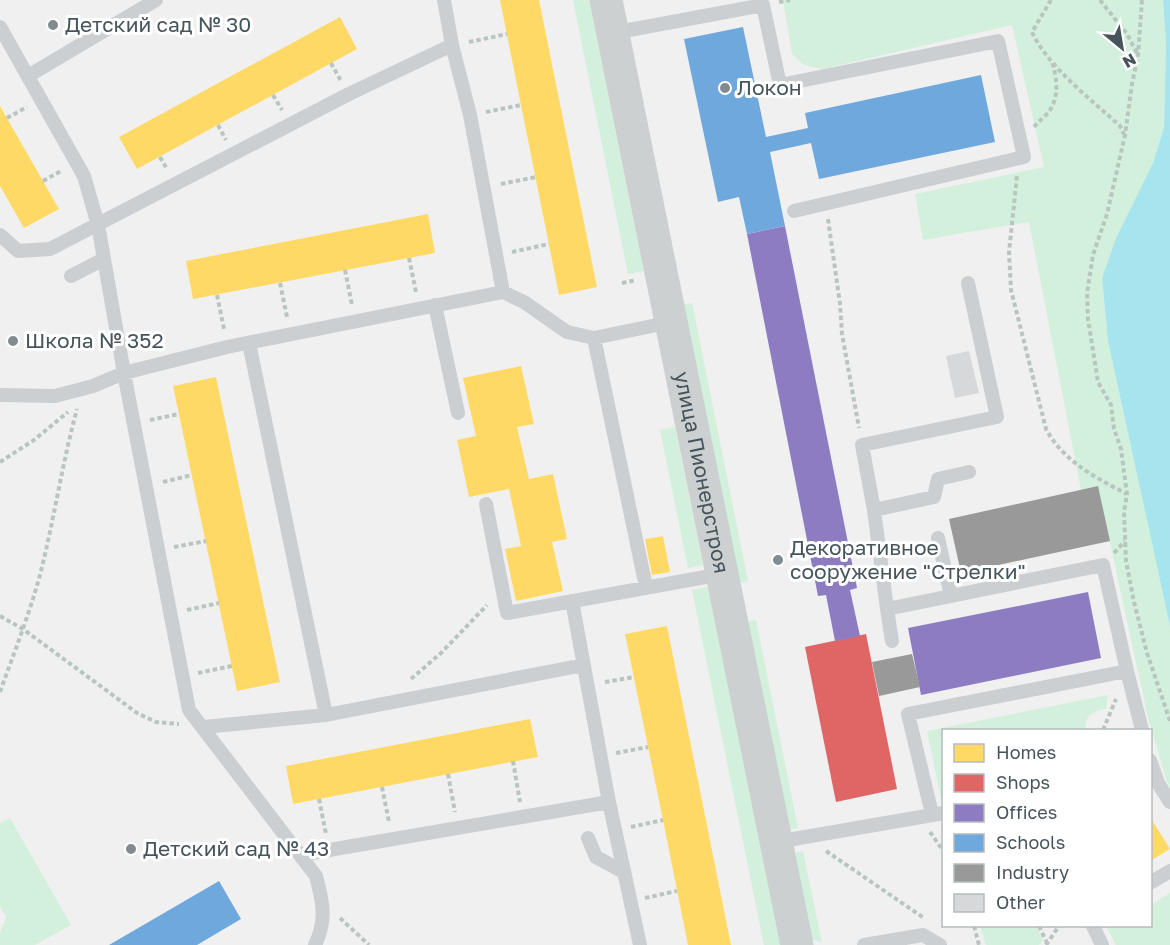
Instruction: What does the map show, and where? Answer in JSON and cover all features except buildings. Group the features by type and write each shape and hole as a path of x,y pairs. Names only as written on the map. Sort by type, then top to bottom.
{"street":[{"name":"улица Пионерстроя","path":"606,0 722,574 791,840 797,945"}],"lane":[{"path":"28,76 156,0"},
{"path":"444,0 452,45 470,115 503,292"},
{"path":"613,33 763,5 780,85 998,41 1024,157 794,211"},
{"path":"0,27 84,176 98,225 123,373 189,710 316,876 324,904 322,931 315,945"},
{"path":"0,235 18,251 50,249 349,94 452,45"},
{"path":"71,276 104,259"},
{"path":"892,642 874,510 862,445 997,417 968,283"},
{"path":"0,395 55,396 93,386 123,373 227,347 503,292 524,302 567,332 594,338 671,322"},
{"path":"435,305 458,413"},
{"path":"594,338 646,587"},
{"path":"249,343 326,716"},
{"path":"874,510 934,497 938,479 969,472"},
{"path":"486,504 507,613 722,574"},
{"path":"938,538 951,596"},
{"path":"887,609 1103,565 1142,729"},
{"path":"572,601 609,802 640,945"},
{"path":"204,727 326,716 584,665"},
{"path":"791,840 938,814 908,714 1127,671"},
{"path":"1152,766 1158,783 1170,802"},
{"path":"300,855 609,802"},
{"path":"588,838 596,857 622,871 625,875"},
{"path":"1152,883 1170,871"},
{"path":"1093,927 1102,945"},
{"path":"864,945 923,935 940,945"}],"path":[{"path":"1051,0 1032,32 1039,48 1120,126 1125,135"},
{"path":"1100,0 1127,34 1138,55"},
{"path":"1142,0 1138,55 1125,135 1107,214 1093,255 1087,293 1088,319 1098,382 1111,405 1114,429 1121,449 1126,494 1124,512 1126,561 1134,602 1158,689 1170,721"},
{"path":"452,45 507,34"},
{"path":"1052,61 1056,75 1055,100 1050,111 1032,131 1026,142 1024,157 1018,173 1009,252 1011,290 1046,429 1059,448 1077,465 1126,494"},
{"path":"470,115 521,105"},
{"path":"484,188 536,177"},
{"path":"826,204 842,334 862,445"},
{"path":"496,255 549,244"},
{"path":"409,258 419,308"},
{"path":"345,270 355,321"},
{"path":"280,283 290,334"},
{"path":"217,295 227,347"},
{"path":"0,462 34,440 78,403 64,454 40,575 0,692"},
{"path":"133,424 179,414"},
{"path":"146,486 192,475"},
{"path":"158,551 206,541"},
{"path":"383,704 441,653 502,589"},
{"path":"170,614 219,603"},
{"path":"0,616 23,629 137,713 156,722 204,727"},
{"path":"183,676 232,666"},
{"path":"587,685 634,677"},
{"path":"600,756 648,747"},
{"path":"513,761 523,816"},
{"path":"448,774 457,828"},
{"path":"382,787 392,839"},
{"path":"320,799 329,850"},
{"path":"615,830 663,820"},
{"path":"791,840 925,918"},
{"path":"630,902 677,891"},
{"path":"324,904 369,945"},
{"path":"974,927 979,945"},
{"path":"1039,927 1046,944"},
{"path":"1046,944 1058,927"}],"green space":[{"path":"573,0 589,0 644,271 628,274"},
{"path":"783,0 1163,0 1166,44 1164,127 1153,163 1116,238 1102,278 1108,341 1170,626 1170,787 1148,718 1098,487 1081,490 1029,222 923,240 915,194 1044,167 1012,25 823,69 804,65 792,54"},
{"path":"692,303 748,581 740,583 683,305"},
{"path":"675,427 703,565 688,568 660,430"},
{"path":"708,587 781,945 764,945 692,590"},
{"path":"756,620 798,828 789,830 747,622"},
{"path":"1108,695 1106,709 1090,715 1086,721 1086,729 942,729 942,803 927,731"},
{"path":"10,818 71,925 35,945 0,945 0,933 6,917 0,906 0,823"},
{"path":"803,851 822,943 812,939 795,853"},
{"path":"1170,893 1170,945 1116,945 1107,928 1152,927 1152,904"},
{"path":"980,927 1036,927 1043,940 1039,945 986,945"}],"water":[{"path":"1163,0 1170,0 1170,626 1108,341 1102,278 1116,238 1153,163 1164,127 1166,44"}],"place":[{"name":"Детский сад № 30","path":"53,25"},
{"name":"Локон","path":"725,88"},
{"name":"Школа № 352","path":"13,341"},
{"name":"Декоративное сооружение \"Стрелки\"","path":"778,560"},
{"name":"Детский сад № 43","path":"131,849"}]}
